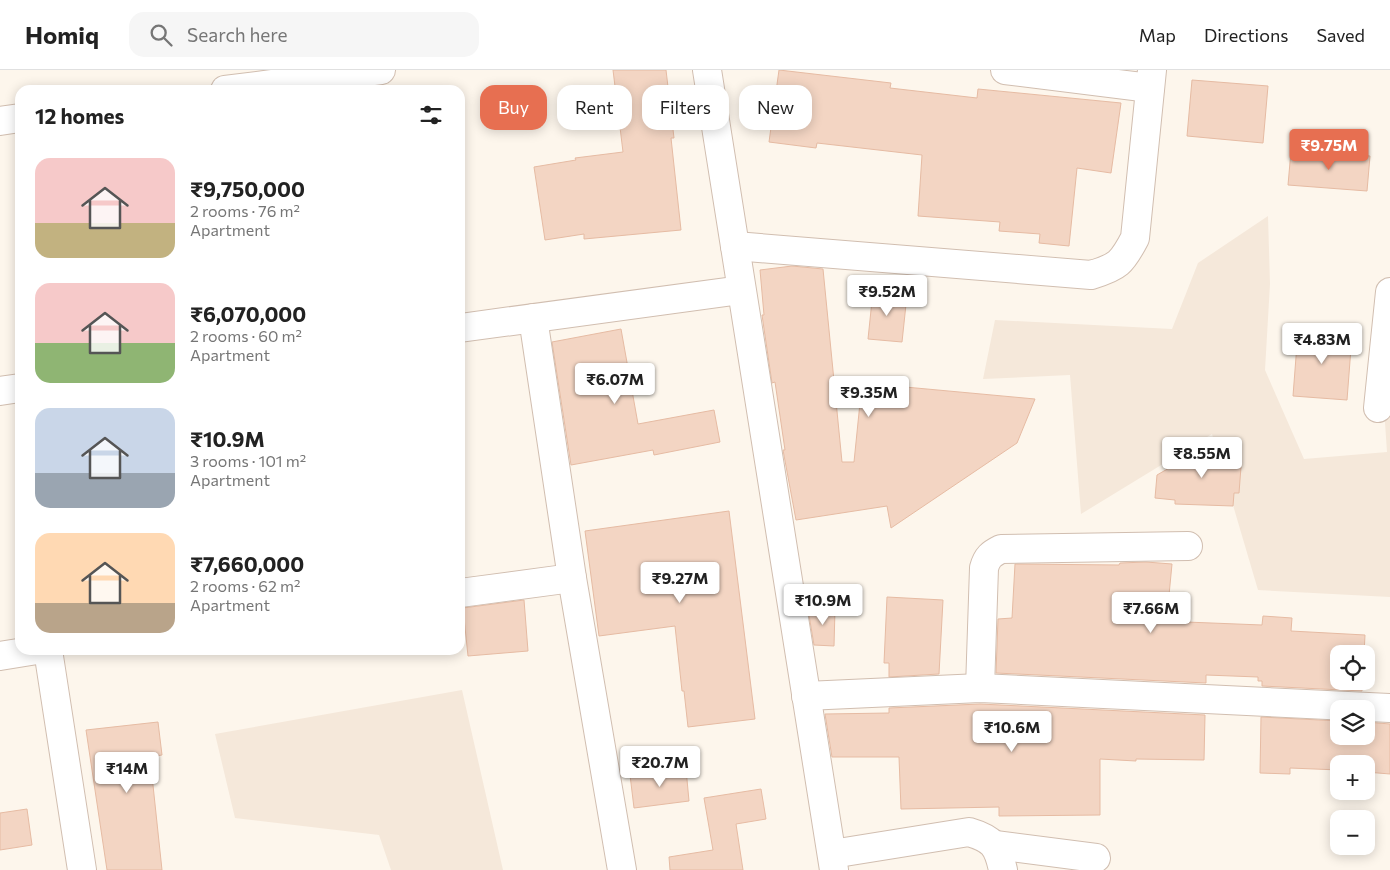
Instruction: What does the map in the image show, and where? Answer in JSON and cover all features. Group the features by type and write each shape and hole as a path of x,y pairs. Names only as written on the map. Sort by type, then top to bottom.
{"street":[{"path":"246,85 284,76 382,70"},
{"path":"707,70 833,862 969,832 982,836 999,858 1096,858"},
{"path":"735,246 1091,275 1113,269 1126,254 1135,238 1151,79 1005,70"},
{"path":"0,121 15,119"},
{"path":"465,327 741,290"},
{"path":"1378,408 1390,292"},
{"path":"533,318 572,578 622,870"},
{"path":"0,391 15,389"},
{"path":"980,688 984,568 986,560 991,554 1001,549 1188,546"},
{"path":"465,592 572,578"},
{"path":"0,656 15,654"},
{"path":"49,655 82,870"},
{"path":"806,696 980,688 1390,708"}],"shaded area":[{"path":"1268,216 1270,284 1265,370 1304,459 1387,452 1384,408 1390,415 1390,597 1258,590 1212,434 1081,514 1070,375 983,379 995,320 1172,329 1198,263"},
{"path":"462,690 503,870 391,870 379,835 235,818 215,734"}],"building":[{"path":"613,70 666,70 668,85 642,85 642,130 673,130 674,138 671,138 681,230 584,239 584,234 545,240 534,167 576,160 575,158 623,152 620,130 632,130 632,85 615,85"},
{"path":"779,70 891,83 890,88 977,98 978,89 1121,103 1111,173 1077,168 1069,246 1039,243 1040,234 999,231 1000,222 918,216 922,155 817,143 816,148 769,142 771,130 812,130 812,85 777,85"},
{"path":"1192,80 1268,86 1263,143 1187,136"},
{"path":"1291,151 1370,156 1367,191 1288,185"},
{"path":"792,266 823,269 842,462 854,462 862,383 1035,399 1017,443 891,528 887,506 796,520 783,450 785,450 775,382 772,383 762,315 764,315 760,270"},
{"path":"873,291 907,295 902,342 868,339"},
{"path":"621,329 638,424 714,410 720,442 654,455 653,450 571,465 552,342"},
{"path":"1298,331 1352,335 1347,400 1293,396"},
{"path":"1204,448 1237,450 1236,466 1241,467 1239,493 1234,493 1233,506 1175,504 1175,500 1155,498 1157,475"},
{"path":"729,511 755,719 688,727 675,626 599,636 585,531"},
{"path":"1120,563 1172,564 1167,616 1186,617 1186,622 1262,625 1263,616 1292,618 1291,631 1365,635 1364,645 1330,645 1330,689 1262,686 1262,681 1258,681 1258,677 1206,675 1206,683 996,673 998,619 1012,618 1015,564 1119,565"},
{"path":"887,597 943,600 939,674 889,677 889,663 884,663"},
{"path":"524,600 528,651 468,656 465,608"},
{"path":"808,609 835,609 834,646 814,645"},
{"path":"980,704 1205,715 1204,760 1136,759 1136,761 1100,759 1100,815 999,816 999,807 901,809 899,757 832,757 825,714 889,713 889,708"},
{"path":"1261,717 1330,721 1330,745 1375,745 1375,723 1390,724 1390,774 1375,773 1375,755 1330,755 1330,770 1290,768 1290,774 1260,773"},
{"path":"158,722 162,755 150,757 162,870 107,870 86,730"},
{"path":"686,769 689,801 634,808 630,775"},
{"path":"761,789 766,819 736,824 743,870 670,870 669,857 713,850 704,798"},
{"path":"27,809 32,845 0,850 0,813"}]}
